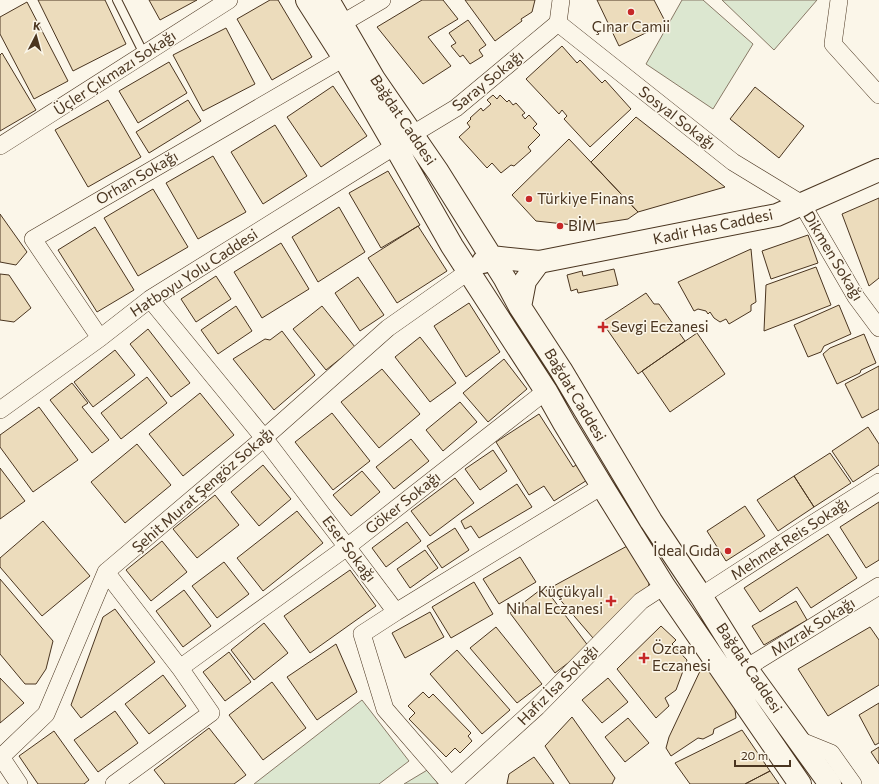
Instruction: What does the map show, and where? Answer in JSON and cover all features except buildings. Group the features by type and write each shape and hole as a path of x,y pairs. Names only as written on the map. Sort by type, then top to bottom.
{"main road":[{"name":"Bağdat Caddesi","path":"307,0 344,58 452,246 546,390 564,423 664,586 800,784"},
{"name":"Bağdat Caddesi","path":"328,0 374,78 438,172 505,279 651,521 701,596 746,668 830,784"},
{"name":"Kadir Has Caddesi","path":"491,257 539,262 777,214 879,170"},
{"path":"468,271 491,257"},
{"path":"520,306 526,281 539,262"}],"street":[{"name":"Üçler Çıkmazı Sokağı","path":"0,146 229,0"},
{"path":"341,24 382,0"},
{"path":"558,23 560,0"},
{"path":"839,0 833,44 879,95"},
{"name":"Saray Sokağı","path":"395,146 456,108 558,23"},
{"name":"Sosyal Sokağı","path":"558,23 733,162 802,204"},
{"name":"Orhan Sokağı","path":"100,338 33,239 344,58"},
{"name":"Hatboyu Yolu Caddesi","path":"0,410 100,338 150,298 395,146"},
{"name":"Dikmen Sokağı","path":"802,204 856,297 879,328"},
{"name":"Şehit Murat Şengöz Sokağı","path":"1,758 46,714 106,572 264,438 388,328 468,271"},
{"name":"Eser Sokağı","path":"150,298 264,438 348,546 396,612"},
{"name":"Göker Sokağı","path":"180,668 348,546 546,390"},
{"name":"Mehmet Reis Sokağı","path":"701,596 879,482"},
{"path":"451,784 385,708 362,634 602,486"},
{"path":"106,572 180,668 211,713 114,784"},
{"name":"Hafız İsa Sokağı","path":"451,784 537,708 641,602 664,586"},
{"name":"Mızrak Sokağı","path":"746,668 879,586"},
{"path":"799,740 830,753 853,784"},
{"path":"1,758 19,784"}],"lane":[{"path":"117,0 144,54"}],"green space":[{"path":"682,0 703,0 753,44 713,109 646,64"},
{"path":"722,0 817,0 774,50"},
{"path":"362,700 409,761 379,784 254,784"},
{"path":"429,769 438,784 404,784"}],"place":[{"name":"Çınar Camii","path":"631,12"},
{"name":"Türkiye Finans","path":"529,199"},
{"name":"BİM","path":"560,226"},
{"name":"Sevgi Eczanesi","path":"603,327"},
{"name":"İdeal Gıda","path":"728,551"},
{"name":"Küçükyalı Nihal Eczanesi","path":"611,601"},
{"name":"Özcan Eczanesi","path":"644,658"}]}
